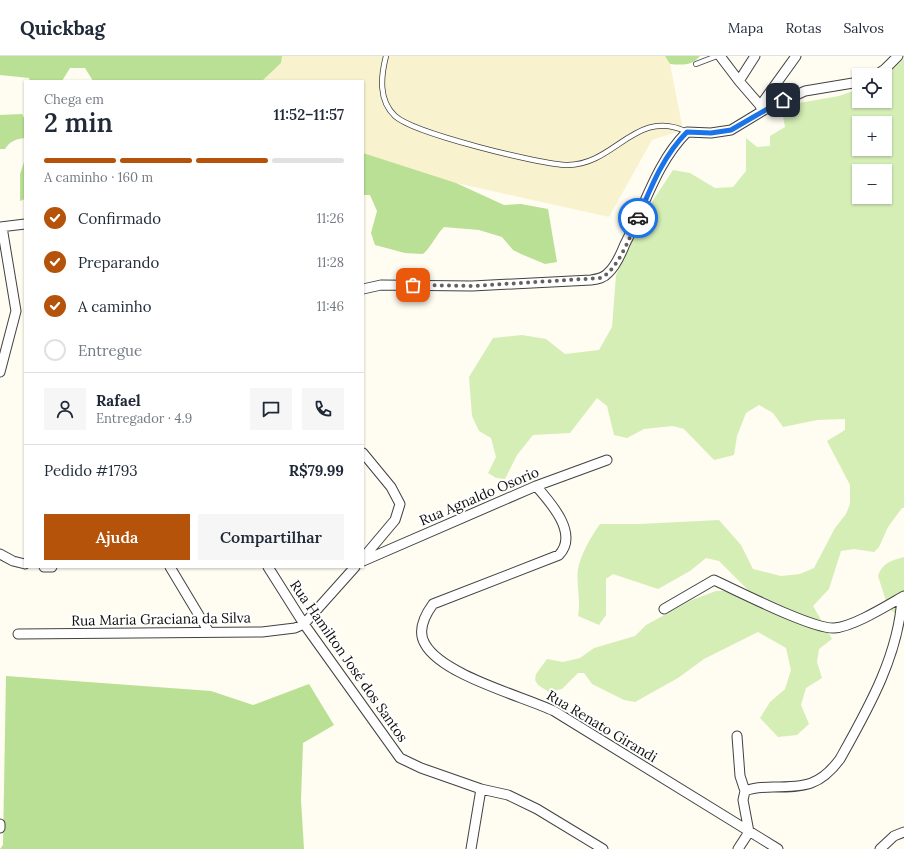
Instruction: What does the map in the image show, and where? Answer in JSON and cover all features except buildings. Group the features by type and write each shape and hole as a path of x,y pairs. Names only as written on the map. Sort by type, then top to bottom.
{"street":[{"path":"719,56 762,108"},
{"path":"739,81 755,56"},
{"path":"762,108 796,56"},
{"path":"886,68 898,56"},
{"path":"364,289 381,285 472,286 591,280 605,276 617,261 631,234 662,163 674,145 687,132 711,133 731,130 762,108 805,91 852,83"},
{"path":"0,372 16,311 1,227 24,224"},
{"path":"364,454 391,487 400,504 395,520 364,559"},
{"name":"Rua Agnaldo Osorio","path":"364,560 536,486 607,460"},
{"name":"Rua Renato Girandi","path":"536,486 558,516 567,534 567,542 564,550 559,555 433,604 424,617 422,628 424,643 432,653 452,668 480,683 528,699 554,711 778,849"},
{"path":"0,554 13,561 24,564"},
{"path":"171,568 209,632"},
{"name":"Rua Hamilton José dos Santos","path":"269,568 304,624 400,758 421,768 480,789 508,796 537,809 603,849"},
{"path":"304,624 354,568"},
{"path":"664,609 714,580 814,624 835,628 870,614 903,596"},
{"path":"745,791 761,788 794,788 809,785 820,780 840,759 881,681 894,643 901,616 903,596"},
{"name":"Rua Maria Graciana da Silva","path":"18,634 262,632 295,628 304,624"},
{"path":"736,736 740,776 745,791 743,800 749,832 738,849"},
{"path":"471,849 480,789"},
{"path":"880,849 894,836 904,832"}],"lane":[{"path":"386,56 381,89 388,107 395,116 411,126 501,153 568,165 587,163 605,154 626,137 644,129 663,126 676,127 687,132"},
{"path":"696,64 719,56"}],"shaded area":[{"path":"282,56 665,56 670,64 683,130 652,140 609,217 428,176 364,153 364,80 263,80 281,63"}],"green space":[{"path":"0,56 282,56 281,63 263,80 92,80 85,68 70,68 63,80 30,80 29,78 0,75"},
{"path":"665,56 700,56 694,62 679,65 670,64"},
{"path":"904,59 904,508 902,508 888,527 879,547 874,552 854,549 841,551 829,589 813,606 832,639 819,649 817,662 822,678 806,688 801,705 809,724 797,735 778,737 760,718 770,702 785,689 791,670 786,648 758,632 704,659 678,678 635,702 624,700 592,684 584,673 578,673 562,689 549,692 538,685 535,680 536,674 547,659 563,662 580,658 594,648 635,636 646,625 692,600 716,591 748,590 719,561 706,558 690,571 658,589 613,574 606,579 606,615 599,625 578,616 579,563 584,551 600,524 640,524 719,520 741,545 753,569 781,576 800,574 814,568 835,528 846,514 850,504 850,485 827,441 845,430 845,419 817,420 783,427 773,413 759,405 746,413 737,436 734,455 714,460 684,429 673,426 644,429 627,438 614,435 607,406 597,398 570,433 533,435 517,455 505,479 496,478 488,473 496,457 491,438 479,431 472,416 469,377 493,338 522,335 546,339 565,354 599,350 612,327 616,275 646,211 673,170 690,173 715,188 733,187 746,171 746,138 757,147 770,146 770,136 785,127 782,111 799,103 839,96 852,91 852,108 892,108 892,70"},
{"path":"22,114 24,118 24,138 14,141 5,149 0,149 0,115"},
{"path":"364,153 456,183 504,205 521,204 548,209 557,262 545,264 513,250 502,237 479,230 444,227 423,254 405,253 375,245 371,233 377,211 370,195 364,195"},
{"path":"24,162 24,199 20,201 20,174"},
{"path":"904,557 904,622 888,607 878,576 885,565"},
{"path":"6,676 211,691 253,705 309,684 334,725 303,743 301,800 304,849 0,849 3,845"}],"way so far":[{"path":"413,285 472,286 591,280 600,278 610,272 617,261 638,218"}],"route":[{"path":"638,218 662,163 674,145 687,132 711,133 731,130 783,100"}]}
